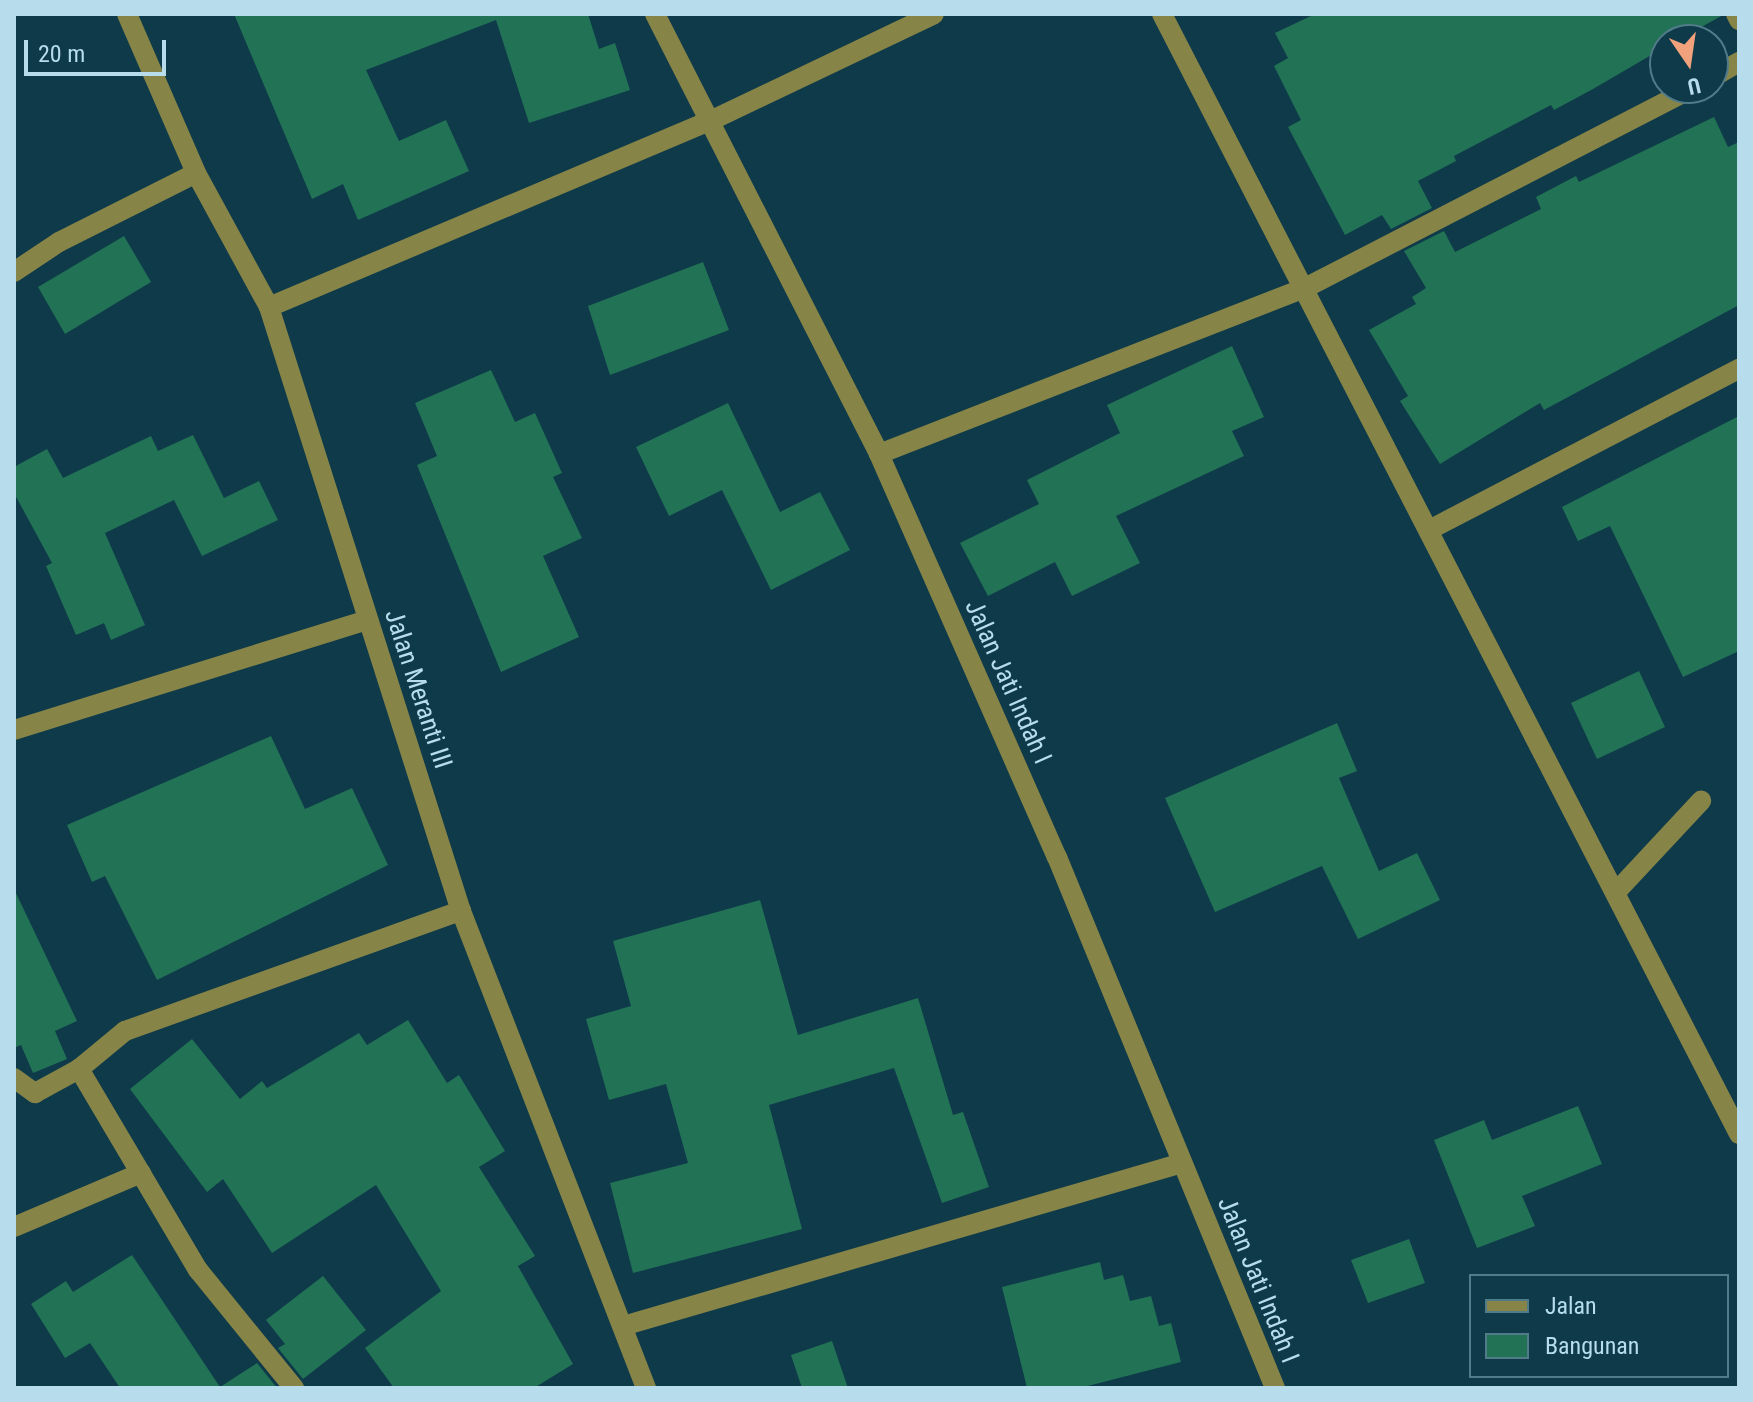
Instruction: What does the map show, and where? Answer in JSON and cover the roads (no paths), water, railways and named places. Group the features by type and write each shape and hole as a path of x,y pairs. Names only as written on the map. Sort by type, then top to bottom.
{"street":[{"name":"Jalan Meranti III","path":"127,14 196,173 269,307 461,911 646,1388"},
{"name":"Jalan Jati Indah I","path":"655,14 879,454 1057,857 1275,1388"},
{"path":"269,307 708,122 934,14"},
{"path":"1162,14 1431,529 1739,1134"},
{"path":"1736,14 1739,20"},
{"path":"879,454 1305,288 1662,104"},
{"path":"14,272 59,242 196,173"},
{"path":"1431,529 1739,369"},
{"path":"14,730 367,620"},
{"path":"1616,892 1701,801"},
{"path":"14,1078 35,1093 79,1069 96,1050 136,1027 461,911"},
{"path":"79,1069 198,1270 294,1388"},
{"path":"623,1326 1182,1163"},
{"path":"14,1227 141,1173"}]}
